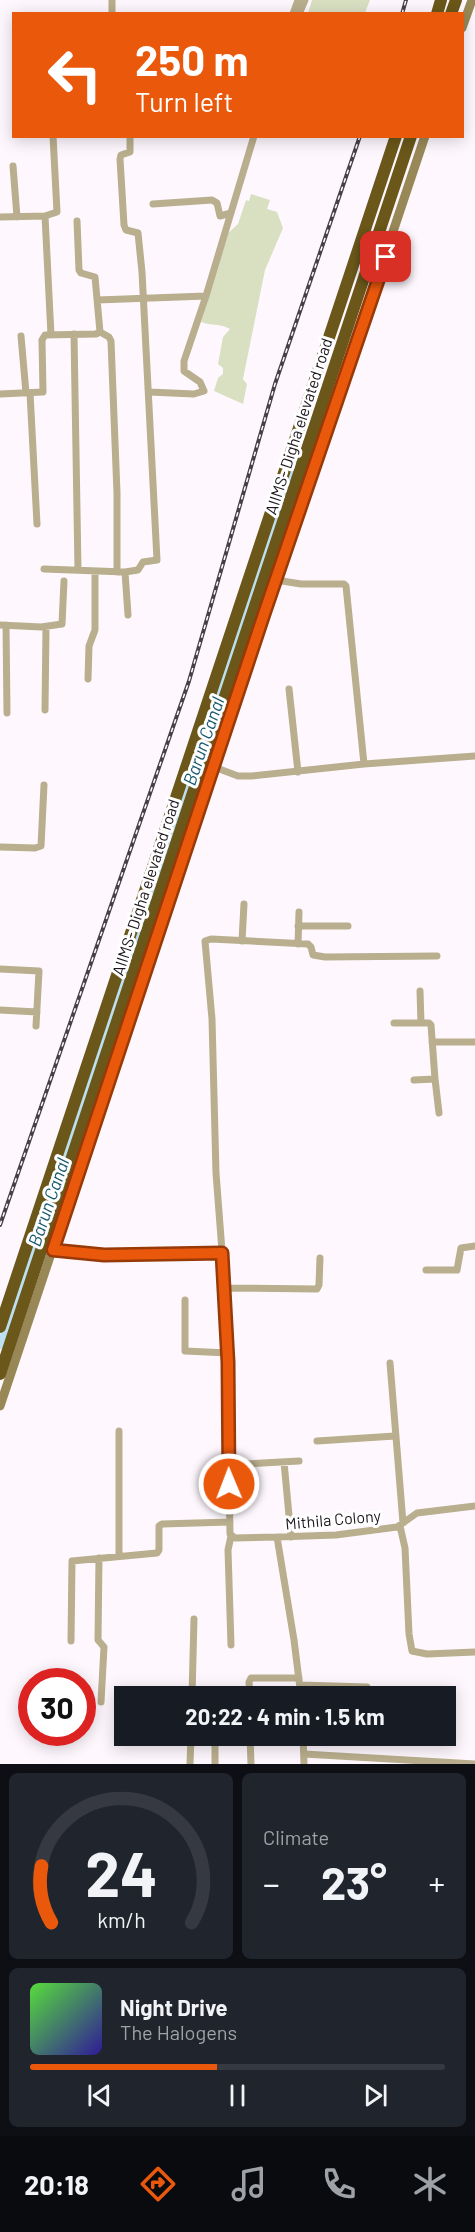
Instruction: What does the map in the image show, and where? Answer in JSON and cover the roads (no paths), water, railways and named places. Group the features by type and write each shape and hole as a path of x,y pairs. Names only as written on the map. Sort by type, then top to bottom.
{"highway":[{"name":"AIIMS- Digha elevated road","path":"0,1327 395,138"},
{"name":"AIIMS- Digha elevated road","path":"0,1374 410,138"}],"main road":[{"path":"464,22 472,0"},
{"path":"0,1406 424,138"}],"street":[{"path":"0,217 55,214 57,210 53,138"},
{"path":"44,568 126,572 138,570 143,562 157,560 145,299 138,233 126,230 124,225 120,159 121,155 130,152 130,138"},
{"path":"149,392 194,393 204,391 200,382 184,371 183,365 253,138"},
{"path":"13,166 17,217"},
{"path":"153,204 215,201 220,216 231,213"},
{"path":"45,216 51,334"},
{"path":"77,221 79,270 81,273 95,277 100,332"},
{"path":"98,300 206,296"},
{"path":"0,394 44,390 42,340 45,335 98,334 100,332"},
{"path":"100,332 109,337 111,341 117,493 117,572"},
{"path":"74,334 78,570"},
{"path":"21,336 28,393 37,524"},
{"path":"88,679 89,646 96,630 95,571"},
{"path":"126,572 128,615"},
{"path":"276,580 301,584 346,586 363,764"},
{"path":"7,712 3,625 46,627 63,623 64,581"},
{"path":"45,710 46,627"},
{"path":"289,689 298,772"},
{"path":"214,767 244,776 475,756"},
{"path":"0,847 35,848 41,846 44,785"},
{"path":"242,940 244,904"},
{"path":"298,944 299,912"},
{"path":"298,926 348,926"},
{"path":"231,1646 228,1550 231,1536 228,1353 216,1173 212,1019 205,941 211,939 242,940 310,945 316,957 437,956"},
{"path":"0,969 39,971 36,1026"},
{"path":"420,991 421,1023"},
{"path":"0,1010 37,1012"},
{"path":"394,1023 431,1024 439,1113"},
{"path":"432,1042 475,1042"},
{"path":"414,1080 435,1079"},
{"path":"426,1270 458,1269 461,1248 475,1246"},
{"path":"53,1250 104,1255 222,1253"},
{"path":"225,1288 317,1289 320,1285 320,1258"},
{"path":"184,1300 185,1351 228,1353"},
{"path":"390,1364 412,1651 427,1654 475,1652"},
{"path":"119,1431 119,1556"},
{"path":"317,1441 395,1437"},
{"path":"229,1466 299,1461"},
{"path":"284,1462 291,1537"},
{"name":"Mithila Colony","path":"300,1686 277,1537 336,1535 402,1525 411,1515 424,1511 475,1506"},
{"path":"71,1641 71,1563 158,1552 160,1524 230,1522"},
{"path":"231,1536 236,1538 277,1537"},
{"path":"99,1558 98,1640 104,1647 101,1702"},
{"path":"192,1686 195,1619"},
{"path":"251,1686 251,1678 354,1686"},
{"path":"190,1746 190,1764"},
{"path":"215,1746 215,1764"},
{"path":"250,1746 251,1764"},
{"path":"304,1746 304,1764"},
{"path":"304,1754 475,1764"}],"waterway":[{"name":"Barun Canal","path":"0,1346 298,458"}],"railway":[{"path":"403,12 406,0"},
{"path":"0,1225 189,681 275,384 359,138"}]}
